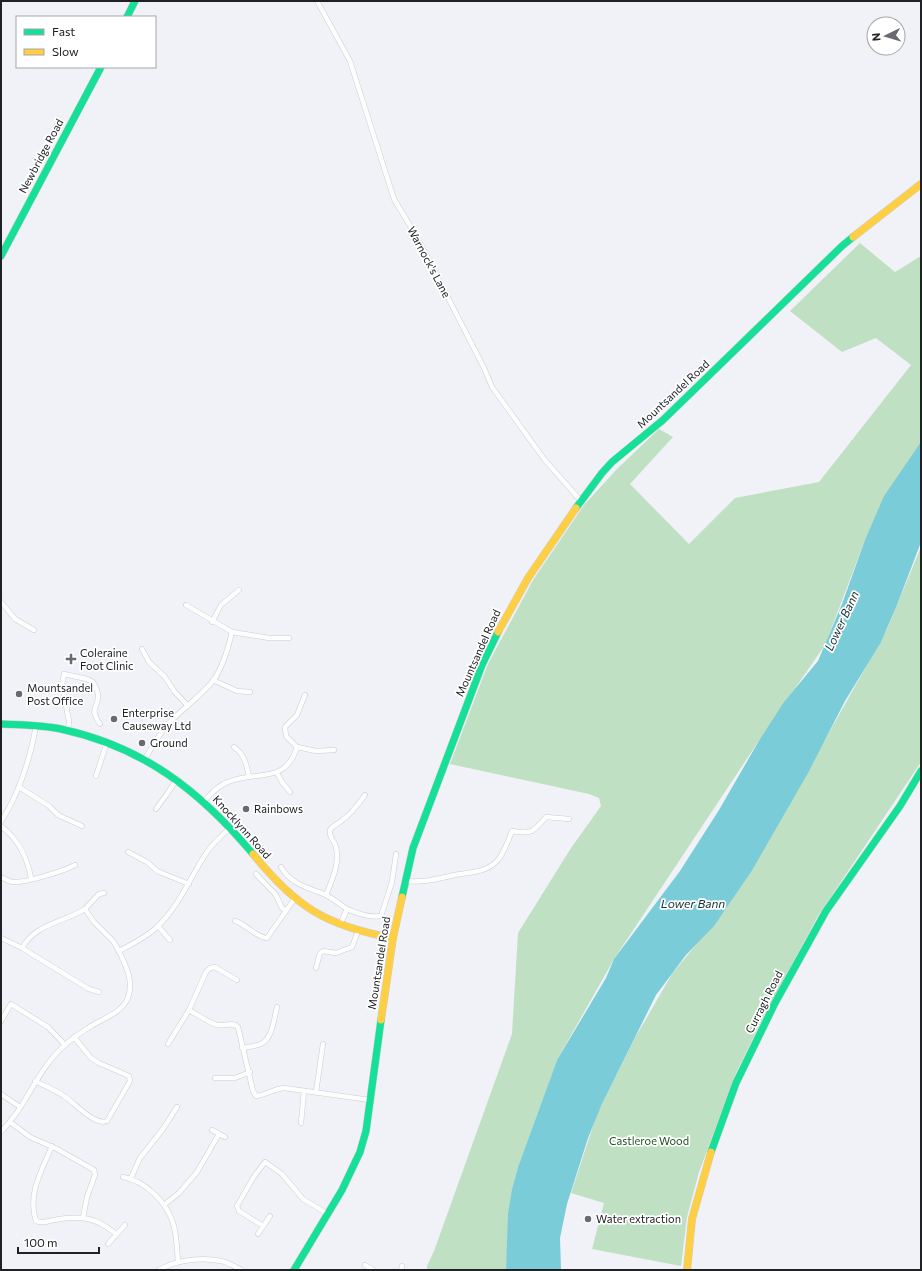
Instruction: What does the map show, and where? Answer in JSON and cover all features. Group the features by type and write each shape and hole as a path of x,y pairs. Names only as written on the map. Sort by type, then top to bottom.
{"main road":[{"path":"128,16 136,1"},
{"name":"Newbridge Road","path":"1,256 99,68"},
{"name":"Mountsandel Road","path":"294,1270 354,1168 361,1151 366,1131 393,938 404,881 413,848 482,665 506,616 528,578 580,501 612,462 668,414 842,246 921,184"},
{"name":"Knocklynn Road","path":"1,724 36,726 68,731 107,742 144,759 177,779 204,801 230,828 275,880 295,898 320,915 340,925 358,931 393,938"},
{"name":"Curragh Road","path":"687,1270 692,1219 698,1196 715,1139 736,1083 775,1003 826,911 900,806 921,771"}],"street":[{"name":"Warnock's Lane","path":"317,1 350,61 394,199 418,239 484,368 492,387 544,459 580,501"},
{"path":"212,622 221,605 239,590"},
{"path":"1,602 16,619 34,630"},
{"path":"186,605 212,622 232,632 269,638 289,638"},
{"path":"144,759 167,725 200,695 213,680 226,656 232,632"},
{"path":"142,649 149,662 165,677 174,691 188,706"},
{"path":"68,731 69,721 62,685 64,674 81,677 93,682 98,696 94,709 95,715 100,724"},
{"path":"213,680 237,691 250,692"},
{"path":"305,695 297,715 285,727 286,736 297,747 316,751 334,750"},
{"path":"1,822 19,787 30,753 36,726"},
{"path":"96,776 107,742"},
{"path":"234,747 245,759 250,776"},
{"path":"204,801 222,784 250,776 277,773 286,767 294,757 297,747"},
{"path":"277,773 290,792"},
{"path":"156,810 177,779"},
{"path":"19,787 49,806 58,815 82,826"},
{"path":"326,895 334,876 337,848 330,835 330,831 332,827 341,822 358,805 365,795"},
{"path":"404,881 432,881 486,869 498,861 512,831 524,834 535,830 546,817 569,819"},
{"path":"1,826 19,844 26,859 31,878"},
{"path":"119,951 142,938 158,926 173,908 206,852 214,842 230,828"},
{"path":"128,852 147,862 157,871 188,884"},
{"path":"281,867 288,877 306,888 326,895 338,902 347,910 376,917 380,916 392,882 396,854"},
{"path":"1,877 8,881 14,882 56,872 75,865"},
{"path":"256,874 278,898 282,908 286,911"},
{"path":"22,948 29,938 42,928 77,914 85,909 99,894 104,893"},
{"path":"235,921 243,923 262,938 267,938 295,898"},
{"path":"1,1132 10,1122 35,1081 50,1061 74,1037 121,1008 130,991 131,982 119,951 113,941 94,922 85,909"},
{"path":"340,925 347,910"},
{"path":"158,926 170,940"},
{"path":"316,968 320,953 323,951 336,953 352,947 358,931"},
{"path":"1,938 22,948 89,989 98,992"},
{"path":"168,1044 189,1010 206,972 210,968 215,967 237,980"},
{"path":"1,1021 11,1004 48,1027 65,1045"},
{"path":"242,1048 261,1044 267,1040 270,1035 277,1007"},
{"path":"189,1010 217,1024 235,1024 238,1027 242,1048 250,1072 253,1091 256,1096 284,1088 370,1100"},
{"path":"35,1081 68,1098 86,1114 101,1122 107,1121 130,1082 130,1076 91,1058 74,1037"},
{"path":"316,1092 323,1044"},
{"path":"216,1078 235,1078 250,1072"},
{"path":"301,1123 304,1091"},
{"path":"1,1094 20,1107"},
{"path":"130,1178 140,1158 163,1130 177,1107"},
{"path":"10,1122 30,1137 52,1146 91,1168 95,1172 87,1197 84,1218"},
{"path":"212,1130 225,1137"},
{"path":"164,1205 179,1193 197,1172 219,1134"},
{"path":"52,1146 35,1188 33,1200 36,1221 40,1223 64,1218 84,1218 103,1224 116,1234"},
{"path":"263,1226 239,1211 237,1206 253,1178 265,1162 282,1174 303,1199 328,1214"},
{"path":"123,1177 130,1178 151,1190 164,1205 173,1222 178,1262"},
{"path":"258,1234 270,1216"},
{"path":"108,1244 125,1225"},
{"path":"159,1270 178,1262 213,1260 231,1264 242,1270"},
{"path":"229,1270 231,1264"},
{"path":"365,1265 373,1270"}],"green space":[{"path":"860,243 895,272 921,256 921,443 865,540 825,645 760,739 614,959 557,1060 518,1167 512,1189 506,1270 427,1270 427,1266 434,1251 512,1034 518,933 571,848 601,806 599,798 589,794 450,764 488,664 533,580 584,505 617,469 659,429 673,437 630,484 689,544 735,498 819,482 911,365 876,338 842,352 790,311"},
{"name":"Castleroe Wood","path":"921,547 921,762 818,916 761,1022 736,1073 699,1172 687,1217 681,1266 592,1249 604,1203 571,1193 597,1114 635,1038 672,974 727,907 768,842 887,629"}],"water":[{"name":"Lower Bann","path":"921,442 921,542 881,642 845,701 808,773 751,872 714,926 686,955 656,995 601,1106 588,1138 567,1204 560,1238 561,1270 506,1270 508,1214 512,1189 518,1167 557,1060 606,978 614,959 680,871 719,810 760,739 784,702 818,661 842,604 865,540 884,496"}],"traffic: fast":[{"path":"128,16 135,1"},
{"path":"1,256 100,68"},
{"path":"576,508 612,462 663,420 853,237"},
{"path":"402,897 413,848 482,665 498,632"},
{"path":"1,724 61,729 91,737 119,747 144,760 191,792 212,810 253,854"},
{"path":"711,1152 736,1083 775,1003 826,911 900,806 921,771"},
{"path":"294,1270 342,1190 360,1152 366,1131 381,1020"}],"traffic: slow":[{"path":"853,237 921,184"},
{"path":"498,632 528,578 576,508"},
{"path":"253,854 284,888 314,911 349,927 393,938"},
{"path":"381,1020 393,938 402,897"},
{"path":"687,1270 692,1219 711,1152"}],"place":[{"name":"Coleraine Foot Clinic","path":"71,659"},
{"name":"Mountsandel Post Office","path":"19,694"},
{"name":"Enterprise Causeway Ltd","path":"114,719"},
{"name":"Ground","path":"142,743"},
{"name":"Rainbows","path":"246,809"},
{"name":"Water extraction","path":"588,1219"}]}
